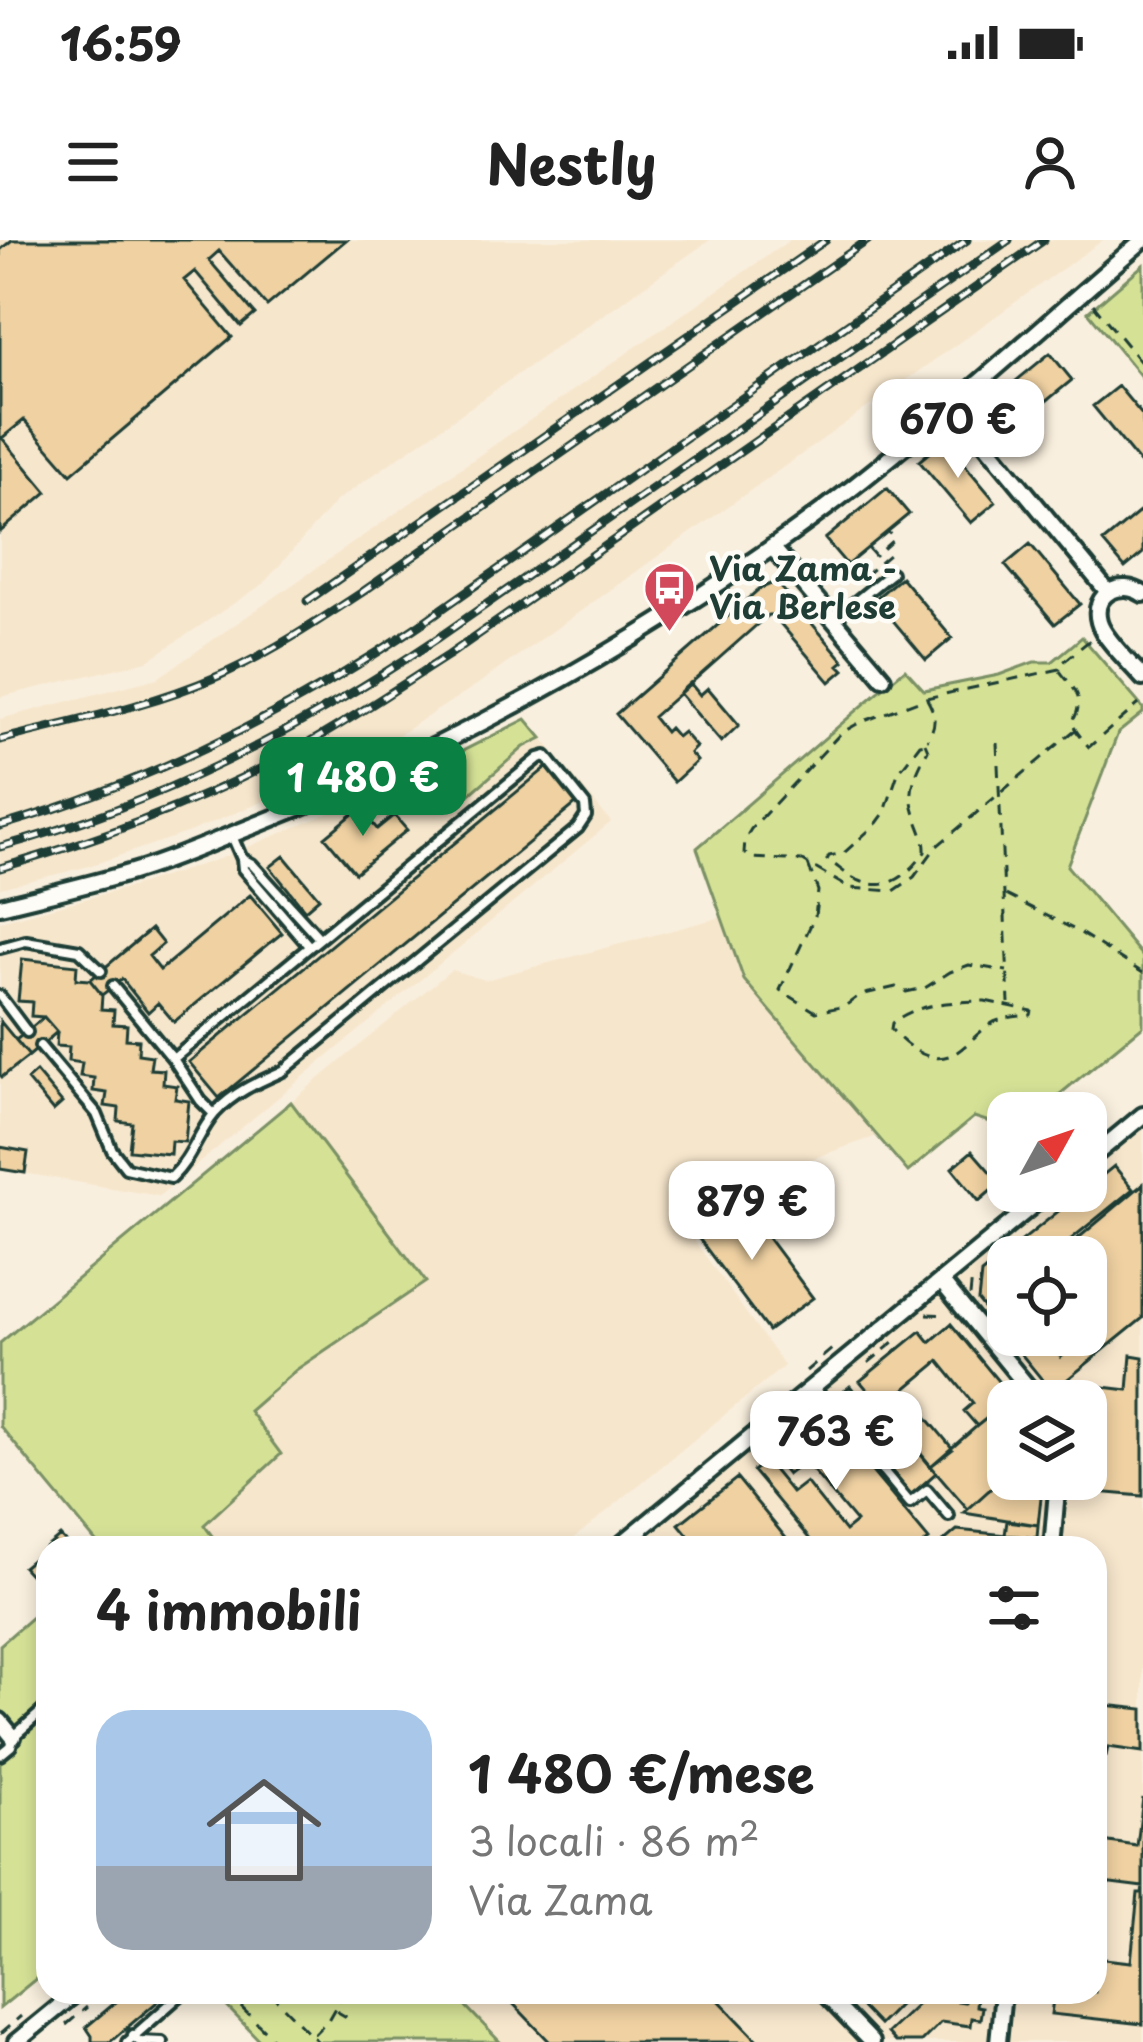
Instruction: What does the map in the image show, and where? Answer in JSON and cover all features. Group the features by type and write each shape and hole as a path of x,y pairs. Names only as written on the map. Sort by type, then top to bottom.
{"street":[{"path":"0,906 135,872 311,803 486,722 658,621 772,547 871,472 1143,240"},
{"path":"952,403 1108,592"},
{"path":"772,547 883,678"},
{"path":"1143,594 1123,586 1108,592 1099,607 1101,628 1143,678"},
{"path":"1107,1145 1143,1115"},
{"path":"632,1536 1025,1212"},
{"path":"941,1281 1022,1380"},
{"path":"1053,1536 1056,1500"},
{"path":"0,1721 13,1737"},
{"path":"16,2042 34,2036 65,2004"},
{"path":"835,2004 871,2042"},
{"path":"998,2042 1003,2004"}],"lane":[{"path":"833,620 890,573"},
{"path":"40,1046 97,1114 112,1150 126,1168 171,1178 186,1163 214,1114 235,1094 283,1071 578,828 586,816 585,805 547,756 539,758 173,1059"},
{"path":"231,835 243,869 309,946"},
{"path":"242,859 252,864 319,938"},
{"path":"0,948 26,941 79,950 100,971"},
{"path":"113,986 214,1114"},
{"path":"0,996 27,1031"},
{"path":"813,1387 910,1503 927,1490 949,1516"},
{"path":"0,1756 36,1717"},
{"path":"129,2039 170,2004"},
{"path":"129,2039 162,2042"}],"path":[{"path":"1092,303 1143,365"},
{"path":"1132,353 1143,344"},
{"path":"868,548 874,556 884,548 894,539 887,532"},
{"path":"827,583 836,576 860,580 890,556 884,548"},
{"path":"1086,643 1060,669 1077,693 1072,716 1075,730 1089,747 1139,704"},
{"path":"925,743 928,750 911,799 927,853 914,877 895,891 849,888 808,862 748,856 743,848 751,829 841,733 926,698 1060,669"},
{"path":"926,698 935,717 932,732 898,773 885,812 844,853 827,860 861,882 885,884 905,876 1075,730"},
{"path":"997,743 1009,1005"},
{"path":"808,862 818,891 815,916 780,990 816,1012 896,987 906,992 925,988 969,965 1007,971"},
{"path":"1004,894 1079,932 1143,974"},
{"path":"985,1001 1009,1005 1032,1011 1031,1015 993,1023 943,1057 914,1052 892,1029 892,1023 903,1015 930,1005 985,1001"},
{"path":"868,1363 899,1338"},
{"path":"806,1370 838,1344"},
{"path":"238,2004 276,2042"},
{"path":"281,2004 318,2042"},
{"path":"313,2036 338,2004"},
{"path":"66,2025 87,2006"},
{"path":"335,2010 350,2019"},
{"path":"0,2034 21,2016"}],"shaded area":[{"path":"0,240 710,240 336,501 263,584 147,661 0,697"},
{"path":"790,240 1103,240 478,684 394,738 299,787 189,832 89,866 0,888 0,719 158,678"},
{"path":"526,719 611,822 159,1196 0,1169 0,921 219,859 382,791"},
{"path":"722,917 748,984 877,1136 671,1208 784,1366 577,1536 212,1536 204,1525 280,1455 248,1411 296,1370 425,1282 291,1102 451,970 485,980"},
{"path":"1143,1115 1143,2042 500,2042 464,2004 1107,2004 1107,1536 632,1536 987,1243 987,1356 1107,1356 1107,1236 995,1236 1025,1212 1107,1212 1107,1145"}],"green space":[{"path":"1143,265 1143,379 1088,312"},
{"path":"1082,637 1143,708 1118,733 1067,866 1143,957 1143,1026 1063,1092 987,1092 987,1121 974,1117 908,1172 744,980 697,848 905,669 924,690 999,675 1034,662 1052,662"},
{"path":"526,719 542,738 524,747 462,801 419,773"},
{"path":"291,1102 426,1282 296,1370 249,1411 281,1454 204,1525 212,1536 91,1536 0,1426 0,1343"},
{"path":"36,1614 36,1979 0,2008 0,1756 11,1746 0,1721 0,1645"},
{"path":"225,2004 464,2004 500,2042 261,2042"}],"building":[{"path":"12,240 346,240 267,306 219,251 209,260 255,314 241,326 195,271 184,280 232,337 71,474 24,420 2,438 47,492 0,532 0,250"},
{"path":"1050,353 1072,380 1010,431 988,404"},
{"path":"1118,386 1143,416 1143,467 1093,406"},
{"path":"944,440 996,502 971,523 919,461"},
{"path":"887,488 909,514 847,565 825,539"},
{"path":"1143,509 1143,553 1125,568 1103,542"},
{"path":"1030,544 1080,604 1055,624 1005,565"},
{"path":"901,577 952,638 926,660 875,599"},
{"path":"780,586 844,661 839,665 844,670 830,682 773,615 768,615 653,717 665,732 669,728 677,737 683,732 696,747 690,753 697,761 674,782 616,714 759,589"},
{"path":"690,683 700,695 708,688 739,725 721,742 679,693"},
{"path":"547,767 577,803 219,1098 189,1062"},
{"path":"360,808 377,829 394,815 407,830 355,873 325,837"},
{"path":"284,856 319,898 305,910 270,867"},
{"path":"250,895 282,933 174,1022 158,1003 148,1012 122,979 102,995 90,980 151,929 163,944 149,956 160,970"},
{"path":"22,959 77,965 76,979 90,980 102,995 101,1009 114,1010 113,1024 127,1025 126,1039 139,1040 138,1054 152,1056 150,1069 164,1070 163,1084 177,1086 175,1099 189,1101 185,1142 171,1141 170,1154 129,1150 132,1123 118,1121 119,1108 105,1106 107,1093 93,1091 94,1078 80,1076 82,1063 68,1061 69,1047 56,1046 57,1032 44,1017 31,1016 32,1002 18,1001"},
{"path":"44,1017 57,1032 29,1056 16,1040"},
{"path":"0,1021 29,1056 2,1077 0,1075"},
{"path":"36,1072 62,1103 53,1111 27,1080"},
{"path":"0,1147 28,1152 25,1173 0,1169"},
{"path":"972,1151 987,1168 987,1194 979,1201 952,1168"},
{"path":"1114,1166 1133,1189 1107,1210 1107,1172"},
{"path":"1143,1184 1143,1318 1107,1347 1107,1236 1081,1236"},
{"path":"736,1195 813,1298 768,1331 691,1228"},
{"path":"1057,1212 1105,1212 1075,1236 1028,1236"},
{"path":"987,1269 987,1312 978,1301 981,1274"},
{"path":"951,1324 997,1380 987,1380 987,1418 977,1426 964,1411 973,1403 939,1361 904,1390 953,1449 931,1466 860,1381 921,1331 930,1342"},
{"path":"1131,1355 1143,1357 1143,1496 1107,1493 1107,1387 1128,1390"},
{"path":"1023,1356 1096,1356 1067,1380 1042,1380"},
{"path":"850,1386 895,1440 903,1433 936,1473 911,1495 832,1401"},
{"path":"823,1413 926,1536 807,1536 753,1471","holes":["775,1460 787,1475 805,1461 856,1522 845,1531 806,1482 792,1493 769,1465"]},
{"path":"987,1418 987,1492 968,1509 931,1466"},
{"path":"737,1478 784,1536 689,1536 679,1524"},
{"path":"987,1492 987,1500 1041,1500 1038,1525 964,1513"},
{"path":"1007,1521 1038,1525 1037,1536 1005,1535"},
{"path":"957,1530 1017,1536 950,1536"},
{"path":"36,1556 36,1579 35,1580 23,1567"},
{"path":"1107,1705 1143,1709 1143,1752 1108,1747 1107,1752"},
{"path":"1143,1798 1143,1887 1107,1882 1107,1842 1137,1846"},
{"path":"1143,1887 1143,2024 1051,2014 1052,2004 1107,2004 1107,1959 1131,1962 1138,1893"},
{"path":"114,2004 155,2004 110,2042 92,2042 86,2027"},
{"path":"514,2004 723,2004 759,2042 550,2042"},
{"path":"859,2004 900,2004 879,2025"},
{"path":"918,2004 982,2007 980,2019 971,2018 970,2026 941,2022 921,2042 895,2042 887,2033"}],"railway":[{"path":"307,601 826,240"},
{"path":"0,740 163,697 272,649 361,593 868,240"},
{"path":"0,826 167,765 325,685 425,621 967,240"},
{"path":"0,847 173,786 335,703 438,638 1009,240"},
{"path":"0,868 191,801 338,726 449,655 1044,240"}],"place":[{"name":"Via Zama - Via Berlese","path":"670,634"}]}
